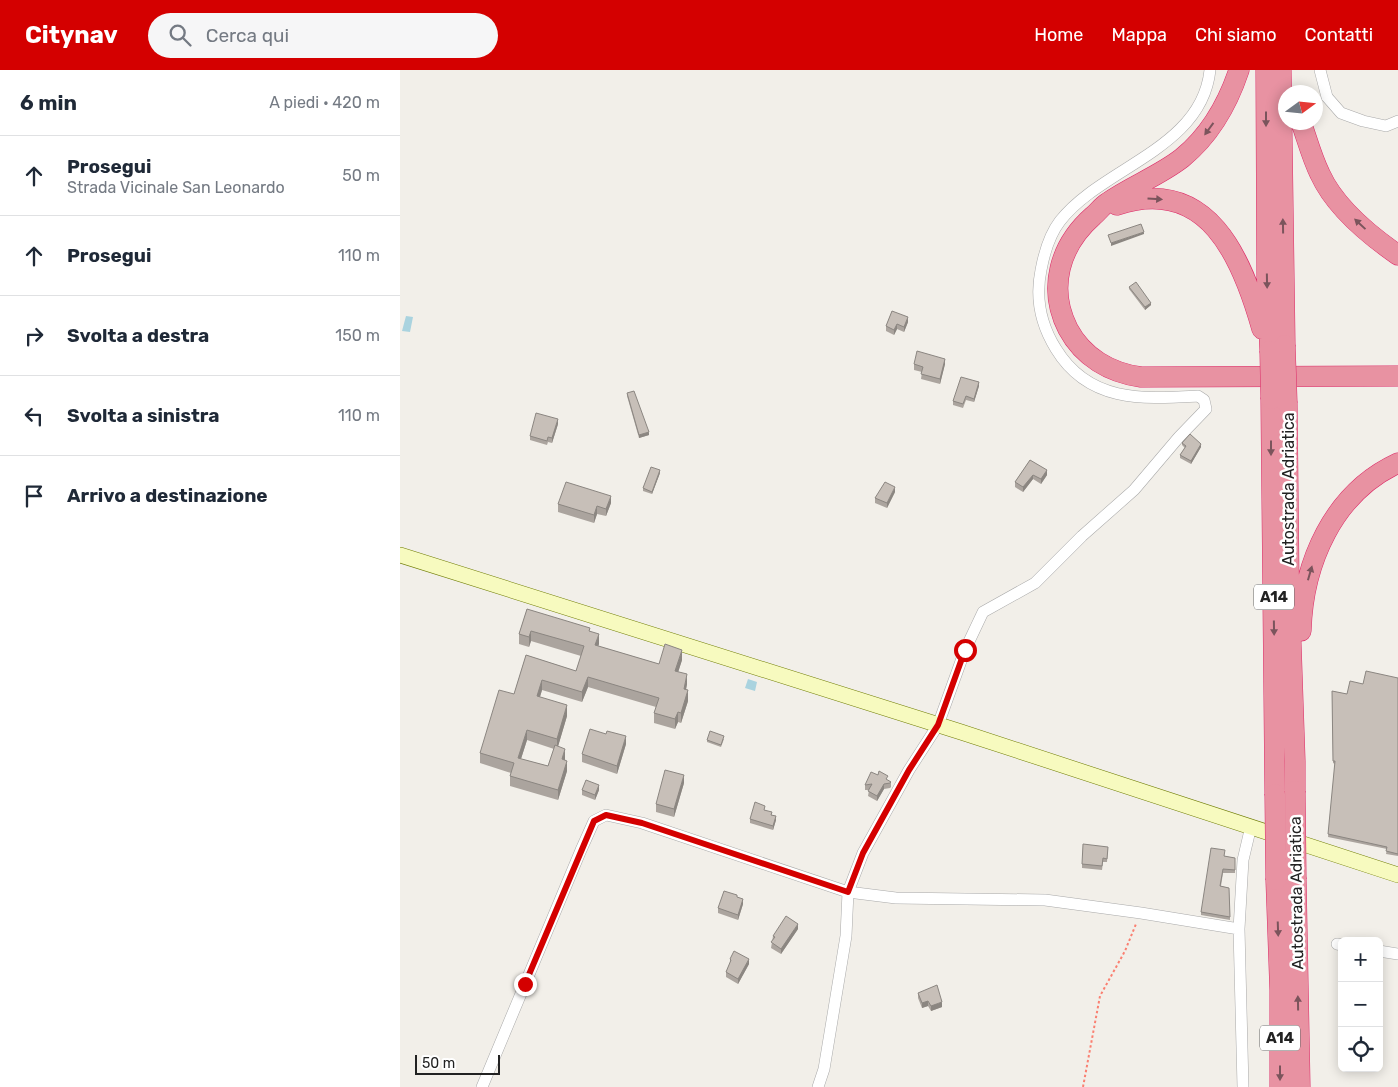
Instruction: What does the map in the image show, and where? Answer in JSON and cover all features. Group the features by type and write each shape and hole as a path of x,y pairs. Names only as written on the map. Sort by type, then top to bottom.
{"highway":[{"path":"1239,70 1223,107 1197,144 1182,158 1167,168 1106,203 1082,225 1067,247 1059,277 1058,292 1060,307 1071,335 1087,354 1108,368 1130,376 1161,378 1398,376"},
{"name":"Autostrada Adriatica","path":"1266,70 1267,280 1278,348"},
{"name":"Autostrada Adriatica","path":"1280,1087 1280,990 1275,794 1281,70"},
{"path":"1290,70 1293,85"},
{"path":"1304,130 1320,175 1342,207 1378,241 1398,255"},
{"path":"1093,216 1114,206 1145,198 1164,199 1183,204 1208,219 1219,231 1237,258 1278,348"},
{"name":"Autostrada Adriatica","path":"1279,401 1289,586 1295,761 1300,1087"},
{"name":"A14","path":"1295,761 1299,730 1301,623 1306,588 1315,556 1322,539 1349,497 1364,484 1398,463"}],"main road":[{"path":"400,555 938,725 1398,875"}],"street":[{"path":"818,1087 824,1068 846,936 848,892 863,853 909,770 938,725 965,650 983,612 1035,583 1082,536 1134,490 1179,437 1206,409 1204,400 1198,396 1152,399 1134,397 1100,388 1081,378 1062,360 1048,337 1040,318 1038,297 1043,257 1058,223 1070,209 1174,135 1202,100 1210,70"},
{"path":"1320,70 1327,97 1341,113 1363,121 1386,126 1398,121"},
{"path":"482,1087 580,850 594,821 606,815 642,823 848,892 896,898 1045,900 1141,912 1239,929"},
{"path":"1243,1087 1239,929 1243,860 1250,826"},
{"path":"1383,952 1398,954"}],"path":[{"path":"1083,1087 1100,996 1125,951 1141,912"}],"water":[{"path":"406,316 413,317 410,332 402,331"},
{"path":"748,679 757,682 755,691 745,688"}],"building":[{"path":"1141,224 1144,232 1111,243 1108,235"},
{"path":"1136,282 1151,303 1145,307 1129,287"},
{"path":"892,311 908,317 904,327 897,324 894,330 886,326"},
{"path":"917,351 945,359 940,379 921,374 923,367 914,364"},
{"path":"961,377 979,382 974,399 966,396 963,404 953,401"},
{"path":"634,391 649,432 639,435 627,393"},
{"path":"536,413 558,419 552,438 548,437 547,441 530,436"},
{"path":"1190,434 1201,444 1191,461 1180,455 1186,446 1182,443"},
{"path":"1030,460 1047,470 1041,479 1033,475 1023,487 1015,482"},
{"path":"651,467 660,470 652,492 643,488"},
{"path":"566,482 611,496 606,509 597,506 594,515 558,504"},
{"path":"885,482 895,487 887,503 875,498"},
{"path":"527,609 590,628 589,631 599,634 595,645 659,664 665,644 682,650 675,671 687,674 684,689 688,690 681,713 678,712 675,719 654,713 659,698 588,677 582,692 542,680 537,696 567,705 557,739 527,730 518,758 548,766 555,745 565,749 562,759 567,761 558,790 510,776 514,763 480,753 499,690 514,694 526,655 576,671 584,646 531,631 529,637 519,634"},
{"path":"1366,671 1398,678 1398,854 1386,851 1387,847 1328,834 1335,761 1333,761 1332,691 1347,694 1350,681 1363,684"},
{"path":"590,729 606,734 607,731 626,736 617,766 582,754"},
{"path":"710,731 724,736 721,745 707,740"},
{"path":"665,770 684,775 674,809 656,804"},
{"path":"879,771 888,776 886,779 891,782 884,784 877,796 868,791 872,784 865,785 871,772 878,775"},
{"path":"586,780 599,785 595,795 582,790"},
{"path":"755,802 765,806 764,810 772,812 771,815 776,816 773,826 750,819"},
{"path":"1083,844 1108,847 1107,859 1103,858 1102,866 1082,864"},
{"path":"1211,848 1225,850 1224,856 1235,858 1235,870 1223,869 1220,886 1229,888 1230,917 1201,912"},
{"path":"724,891 743,899 738,915 718,908"},
{"path":"786,916 798,924 781,949 771,942"},
{"path":"734,951 749,959 738,979 726,972"},
{"path":"937,985 942,1002 931,1006 928,1001 922,1003 918,993"}],"route":[{"path":"525,984 580,850 594,821 606,815 642,823 848,892 863,853 909,770 938,725 965,650"}]}
